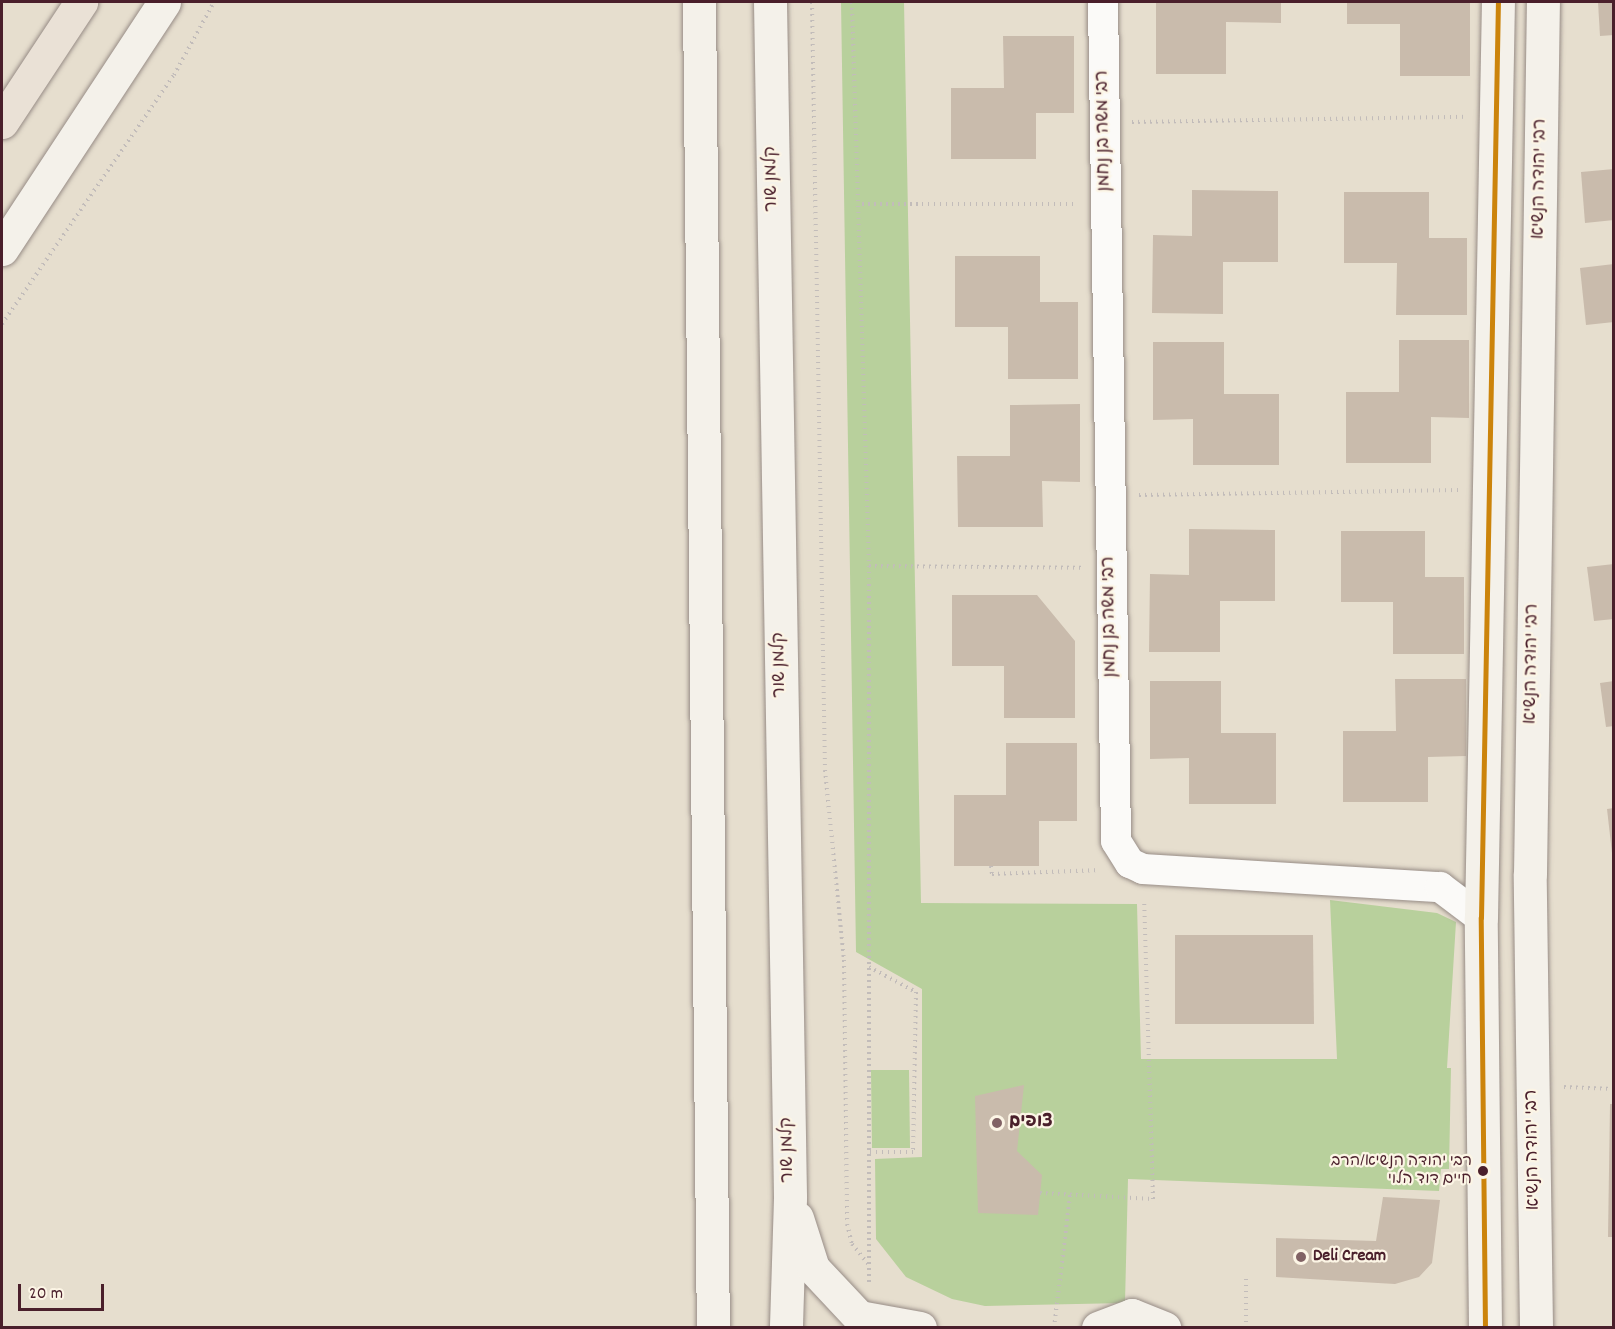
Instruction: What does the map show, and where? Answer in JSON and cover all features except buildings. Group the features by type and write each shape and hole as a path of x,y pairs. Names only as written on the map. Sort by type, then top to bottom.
{"highway":[{"path":"2,122 81,2"}],"main road":[{"path":"2,249 164,2"},
{"path":"699,2 713,1328"},
{"name":"קלמן שור","path":"770,2 790,1198 786,1328"},
{"path":"1485,1328 1481,918 1498,2"},
{"name":"רבי יהודה הנשיא","path":"1536,1328 1530,874 1543,2"},
{"path":"790,1198 813,1268 859,1317 920,1328"},
{"path":"1098,1328 1132,1315 1164,1328"}],"street":[{"name":"רבי משה בן נחמן","path":"1103,2 1113,827 1121,853 1143,868"},
{"path":"1143,868 1425,884 1455,894 1481,918"}],"path":[{"path":"2,324 156,104 214,2"},
{"path":"813,2 825,770 844,960 847,1224 852,1244 869,1264"},
{"path":"852,2 862,204 869,566 869,1264 868,1296 859,1317"},
{"path":"1105,122 1496,117"},
{"path":"862,204 1105,204"},
{"path":"1109,494 1489,490"},
{"path":"869,566 1110,569"},
{"path":"991,866 992,874 1143,868 1153,1199 1040,1193"},
{"path":"869,967 916,992 913,1152 869,1152"},
{"path":"1533,1086 1614,1089"},
{"path":"1054,1328 1070,1195"},
{"path":"1246,1276 1246,1328"}],"green space":[{"path":"841,2 904,2 921,903 1137,904 1141,1059 1337,1059 1330,900 1437,913 1456,922 1447,1068 1451,1068 1449,1169 1441,1169 1439,1191 1128,1179 1125,1303 985,1306 952,1299 906,1277 876,1239 875,1159 922,1157 922,989 856,952"},
{"path":"871,1070 909,1070 910,1148 872,1148"}],"transit line":[{"path":"1485,1328 1481,918 1498,2"}],"place":[{"name":"צופים","path":"997,1123"},
{"name":"רבי יהודה הנשיא/הרב חיים דוד הלוי","path":"1483,1171"},
{"name":"Deli Cream","path":"1301,1257"}]}
